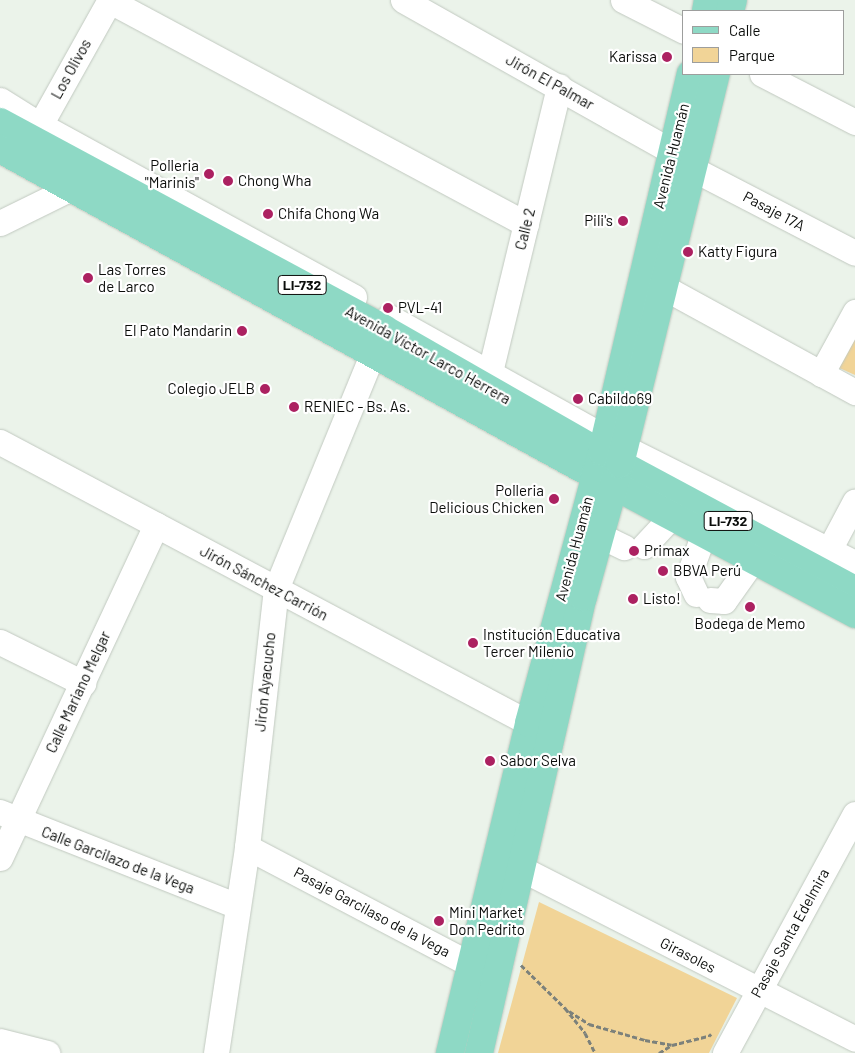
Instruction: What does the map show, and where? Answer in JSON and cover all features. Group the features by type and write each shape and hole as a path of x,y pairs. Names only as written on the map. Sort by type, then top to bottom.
{"main road":[{"name":"Avenida Huamán","path":"573,594 599,535 610,460 671,151 690,75"},
{"name":"Avenida Huamán","path":"450,1053 472,964 542,723 573,594 610,460 665,288 716,75"},
{"name":"Avenida Víctor Larco Herrera","path":"0,122 38,133 77,176 372,354 610,460"},
{"name":"Avenida Víctor Larco Herrera","path":"0,148 77,176 384,329 610,460 688,518 767,560 855,614"},
{"name":"Avenida Víctor Larco Herrera","path":"767,560 824,560 855,590"},
{"name":"Avenida Huamán","path":"479,1053 508,967 542,723"}],"street":[{"path":"110,0 526,224"},
{"name":"Los Olivos","path":"38,133 110,0"},
{"name":"Jirón El Palmar","path":"403,0 559,86 671,151 693,169"},
{"path":"623,0 682,30"},
{"path":"764,75 855,122"},
{"name":"Calle 2","path":"490,372 559,86"},
{"name":"Avenida Víctor Larco Herrera","path":"0,100 38,133 490,372 610,460 824,560 855,563"},
{"name":"Pasaje 17A","path":"693,169 855,253"},
{"path":"0,223 77,176"},
{"path":"665,288 855,392"},
{"path":"821,374 855,312"},
{"name":"Jirón Ayacucho","path":"216,1053 247,847 276,589 384,329"},
{"name":"Jirón Sánchez Carrión","path":"1,446 276,589 542,723"},
{"path":"824,560 855,501"},
{"path":"599,535 634,546 688,518 688,577 703,597 724,601 767,560"},
{"name":"Calle Mariano Melgar","path":"0,858 8,816 83,683 156,525"},
{"path":"0,642 83,683"},
{"name":"Pasaje Santa Edelmira","path":"725,1053 855,814"},
{"name":"Calle Garcilazo de la Vega","path":"8,816 237,906"},
{"name":"Pasaje Garcilaso de la Vega","path":"247,847 472,964 508,967"},
{"name":"Girasoles","path":"522,869 758,991 849,1043"},
{"path":"0,1041 47,1053"}],"path":[{"path":"508,967 589,1024 645,1040 672,1045"},
{"path":"565,1008 585,1033 595,1053"},
{"path":"659,1053 672,1045 709,1036 716,1029"}],"green space":[{"path":"855,331 855,375 837,367"},
{"path":"539,902 737,998 709,1053 498,1053"}],"place":[{"name":"Karissa","path":"667,57"},
{"name":"Polleria \"Marinis\"","path":"209,174"},
{"name":"Chong Wha","path":"228,181"},
{"name":"Chifa Chong Wa","path":"268,214"},
{"name":"Pili's","path":"623,221"},
{"name":"Katty Figura","path":"688,252"},
{"name":"Las Torres de Larco","path":"88,278"},
{"name":"PVL-41","path":"388,308"},
{"name":"El Pato Mandarin","path":"242,331"},
{"name":"Colegio JELB","path":"265,389"},
{"name":"Cabildo69","path":"578,399"},
{"name":"RENIEC - Bs. As.","path":"294,407"},
{"name":"Polleria Delicious Chicken","path":"554,499"},
{"name":"Primax","path":"634,551"},
{"name":"BBVA Perú","path":"663,571"},
{"name":"Listo!","path":"633,599"},
{"name":"Bodega de Memo","path":"750,607"},
{"name":"Institución Educativa Tercer Milenio","path":"473,643"},
{"name":"Sabor Selva","path":"490,761"},
{"name":"Mini Market Don Pedrito","path":"439,921"}]}
